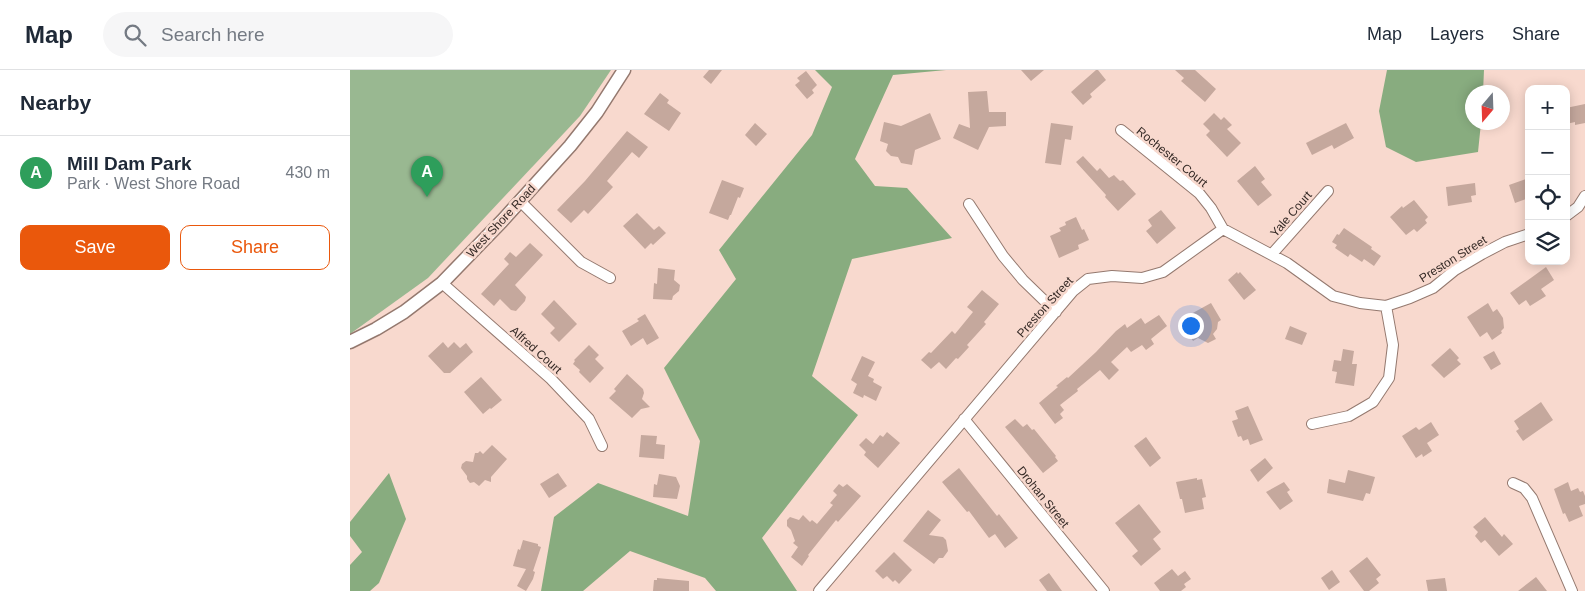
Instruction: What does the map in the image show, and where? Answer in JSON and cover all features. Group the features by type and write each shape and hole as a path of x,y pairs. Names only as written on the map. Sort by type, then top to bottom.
{"street":[{"name":"West Shore Road","path":"350,342 404,312 442,283 520,201 580,134 597,112 624,70"},
{"name":"Rochester Court","path":"1120,130 1199,193 1211,208 1223,229"},
{"name":"Yale Court","path":"1272,254 1328,191"},
{"path":"1570,213 1578,207 1585,196"},
{"path":"520,201 581,262 610,278"},
{"path":"969,204 1003,256 1023,280 1056,312"},
{"name":"Preston Street","path":"819,591 1073,291 1088,279 1112,276 1142,278 1163,272 1223,229 1272,254 1311,279 1333,296 1360,304 1386,306 1433,288 1455,270 1482,254 1505,242 1525,235"},
{"name":"Alfred Court","path":"442,283 551,380 589,419 602,446"},
{"path":"1312,424 1349,416 1373,402 1389,378 1393,345 1386,306"},
{"name":"Drohan Street","path":"964,419 1104,591"},
{"path":"1513,483 1524,488 1532,498 1572,591"}],"green space":[{"path":"350,70 611,70 580,116 428,278 350,334"},
{"path":"815,70 946,70 893,75 855,159 875,186 907,188 952,238 852,259 812,376 858,415 762,538 797,591 716,591 705,578 630,551 583,591 541,591 554,517 598,483 688,516 700,441 664,368 736,279 719,250 812,135 832,87"},
{"path":"1387,70 1484,70 1483,85 1465,85 1465,130 1480,130 1478,152 1416,162 1386,147 1379,111"},
{"path":"389,473 406,519 379,583 370,591 350,591 350,565 362,552 350,536 350,522"}],"building":[{"path":"709,70 722,70 711,84 703,77"},
{"path":"1021,70 1044,70 1031,81"},
{"path":"1096,70 1106,80 1090,94 1092,97 1083,105 1071,92"},
{"path":"1175,70 1195,70 1216,89 1205,102 1181,81 1184,78"},
{"path":"806,71 817,85 812,90 814,93 807,99 795,85 800,81 797,78"},
{"path":"987,91 989,112 1006,112 1006,126 989,127 978,150 953,138 959,124 970,128 968,92"},
{"path":"660,93 669,100 667,103 681,113 669,131 644,114"},
{"path":"1585,104 1585,123 1575,125 1575,122 1570,123 1570,107"},
{"path":"930,113 941,139 915,150 912,165 901,163 898,157 891,156 886,151 888,144 880,141 884,122 901,126"},
{"path":"1214,113 1221,120 1224,117 1232,125 1227,129 1241,143 1227,157 1206,135 1210,131 1203,124"},
{"path":"755,123 767,134 756,146 745,135"},
{"path":"1051,123 1073,126 1071,140 1065,139 1061,165 1045,163"},
{"path":"1346,123 1354,138 1334,149 1332,145 1312,155 1306,143"},
{"path":"627,131 648,147 639,158 632,152 607,181 613,187 588,214 584,210 571,223 557,210 585,181"},
{"path":"1083,156 1097,171 1100,168 1109,178 1114,175 1120,181 1123,180 1136,194 1118,211 1076,162"},
{"path":"1255,166 1265,179 1261,182 1272,195 1258,206 1237,181"},
{"path":"1525,179 1525,199 1515,203 1509,185"},
{"path":"722,180 744,188 728,220 709,213"},
{"path":"1475,183 1476,195 1471,196 1472,202 1448,206 1446,187"},
{"path":"1414,200 1428,217 1425,220 1427,223 1417,232 1414,229 1406,235 1390,217 1402,206 1403,208"},
{"path":"1161,210 1176,228 1157,244 1146,231 1152,226 1148,220"},
{"path":"637,213 654,230 659,226 666,233 653,245 651,243 645,249 623,226"},
{"path":"1076,217 1089,240 1078,245 1079,249 1059,258 1050,236 1061,231 1059,228 1066,225 1065,222"},
{"path":"1344,228 1372,247 1371,249 1381,256 1374,266 1364,259 1362,262 1350,254 1348,257 1335,248 1337,245 1332,242"},
{"path":"530,243 543,255 515,285 526,297 525,301 516,311 511,310 500,299 494,306 481,294 509,264 504,259 510,252 516,257"},
{"path":"1546,267 1554,280 1541,289 1546,296 1530,306 1526,300 1519,305 1510,293"},
{"path":"658,268 675,270 674,280 680,285 679,291 673,296 672,300 653,299 654,283 657,284"},
{"path":"1237,272 1238,274 1240,272 1256,290 1244,300 1228,280"},
{"path":"982,290 999,304 984,322 986,324 967,345 969,347 958,359 956,358 946,369 939,362 931,369 921,360 929,352 931,353 952,331 955,334 973,312 967,307"},
{"path":"554,300 577,324 559,342 550,333 555,328 541,314"},
{"path":"1211,303 1221,320 1218,322 1217,329 1213,334 1216,339 1208,343 1198,338 1193,341 1180,320"},
{"path":"1488,303 1493,312 1497,309 1503,318 1504,328 1501,331 1502,333 1492,340 1487,332 1480,337 1467,317"},
{"path":"645,314 659,338 647,345 643,338 631,346 622,331 639,321 637,319"},
{"path":"1159,315 1167,326 1151,339 1154,344 1146,350 1142,345 1131,352 1127,347 1111,362 1119,370 1109,380 1100,370 1077,389 1078,391 1060,405 1064,410 1060,414 1063,418 1055,424 1039,403 1125,324 1127,328 1141,318 1145,324"},
{"path":"1290,326 1307,333 1302,345 1285,339"},
{"path":"443,342 448,348 454,342 460,348 466,343 473,352 450,373 444,373 428,356"},
{"path":"589,345 599,355 595,359 604,368 590,383 573,364 574,360"},
{"path":"1450,348 1459,358 1457,360 1461,364 1444,378 1431,365"},
{"path":"1343,349 1354,351 1352,364 1357,364 1354,386 1335,383 1337,372 1332,371 1334,360 1341,361"},
{"path":"1494,351 1501,364 1491,370 1483,357"},
{"path":"862,356 875,362 868,376 874,379 873,382 882,387 876,401 864,395 863,398 853,393 857,384 851,380"},
{"path":"627,374 643,389 642,399 650,407 641,409 632,418 609,398"},
{"path":"481,377 502,400 483,414 464,392"},
{"path":"1541,402 1553,420 1523,441 1516,431 1519,429 1514,421"},
{"path":"1248,406 1263,440 1250,445 1248,439 1243,441 1241,436 1238,437 1232,421 1238,419 1235,411"},
{"path":"1015,419 1023,427 1027,424 1032,430 1034,429 1056,456 1058,461 1043,473 1005,427"},
{"path":"1431,422 1439,435 1427,443 1432,451 1423,457 1422,454 1416,458 1402,436 1416,427 1419,430"},
{"path":"887,432 900,443 878,468 864,455 866,452 859,445 866,438 873,444 880,435 883,437"},
{"path":"641,435 657,436 656,444 665,445 664,459 639,457"},
{"path":"1146,437 1161,458 1150,467 1134,446"},
{"path":"492,445 507,459 491,477 491,482 485,480 479,486 474,482 470,483 461,468 462,464 466,461 473,462 475,453 480,451 483,454"},
{"path":"1265,458 1273,468 1258,482 1250,470"},
{"path":"959,468 997,516 999,514 1018,538 1005,548 995,534 989,538 969,511 967,512 942,482"},
{"path":"1348,470 1375,477 1370,494 1366,493 1363,501 1327,493 1329,479 1345,483"},
{"path":"558,473 567,486 549,498 540,484"},
{"path":"659,474 676,477 680,486 677,499 653,497 654,484 657,485"},
{"path":"1197,478 1197,480 1202,479 1206,497 1202,498 1204,509 1185,513 1176,482"},
{"path":"1284,482 1290,490 1287,492 1293,501 1280,510 1266,492"},
{"path":"1568,482 1571,491 1578,488 1580,492 1583,491 1585,496 1585,504 1579,506 1583,516 1569,522 1565,513 1563,514 1554,489"},
{"path":"839,484 843,487 847,484 861,496 838,522 836,520 808,555 802,566 791,557 798,547 793,543 795,541 791,530 787,526 787,520 790,517 799,520 803,515 810,522 812,520 817,524 833,505 830,503 837,495 833,491"},
{"path":"1139,504 1161,532 1153,539 1161,549 1141,566 1132,556 1138,551 1115,523"},
{"path":"928,510 941,520 929,535 943,537 946,540 948,551 943,558 939,558 934,564 903,541"},
{"path":"1485,517 1502,537 1504,534 1513,544 1499,556 1485,540 1481,543 1475,536 1478,532 1473,527"},
{"path":"523,540 538,544 541,547 533,571 535,572 533,579 526,591 517,586 526,569 513,566"},
{"path":"894,552 912,570 899,584 895,580 893,582 887,576 883,579 875,571"},
{"path":"1367,557 1381,575 1376,579 1379,583 1369,591 1364,591 1349,571"},
{"path":"1172,569 1178,576 1185,571 1191,579 1184,584 1186,587 1181,591 1160,591 1154,583"},
{"path":"1332,570 1340,582 1329,590 1321,578"},
{"path":"1049,573 1062,591 1047,591 1039,580"},
{"path":"1536,577 1547,591 1518,591"},
{"path":"657,578 689,581 689,591 653,591 654,580 657,580"},
{"path":"1445,578 1447,591 1428,591 1426,580"}],"place":[{"name":"Mill Dam Park","path":"427,197"}]}
